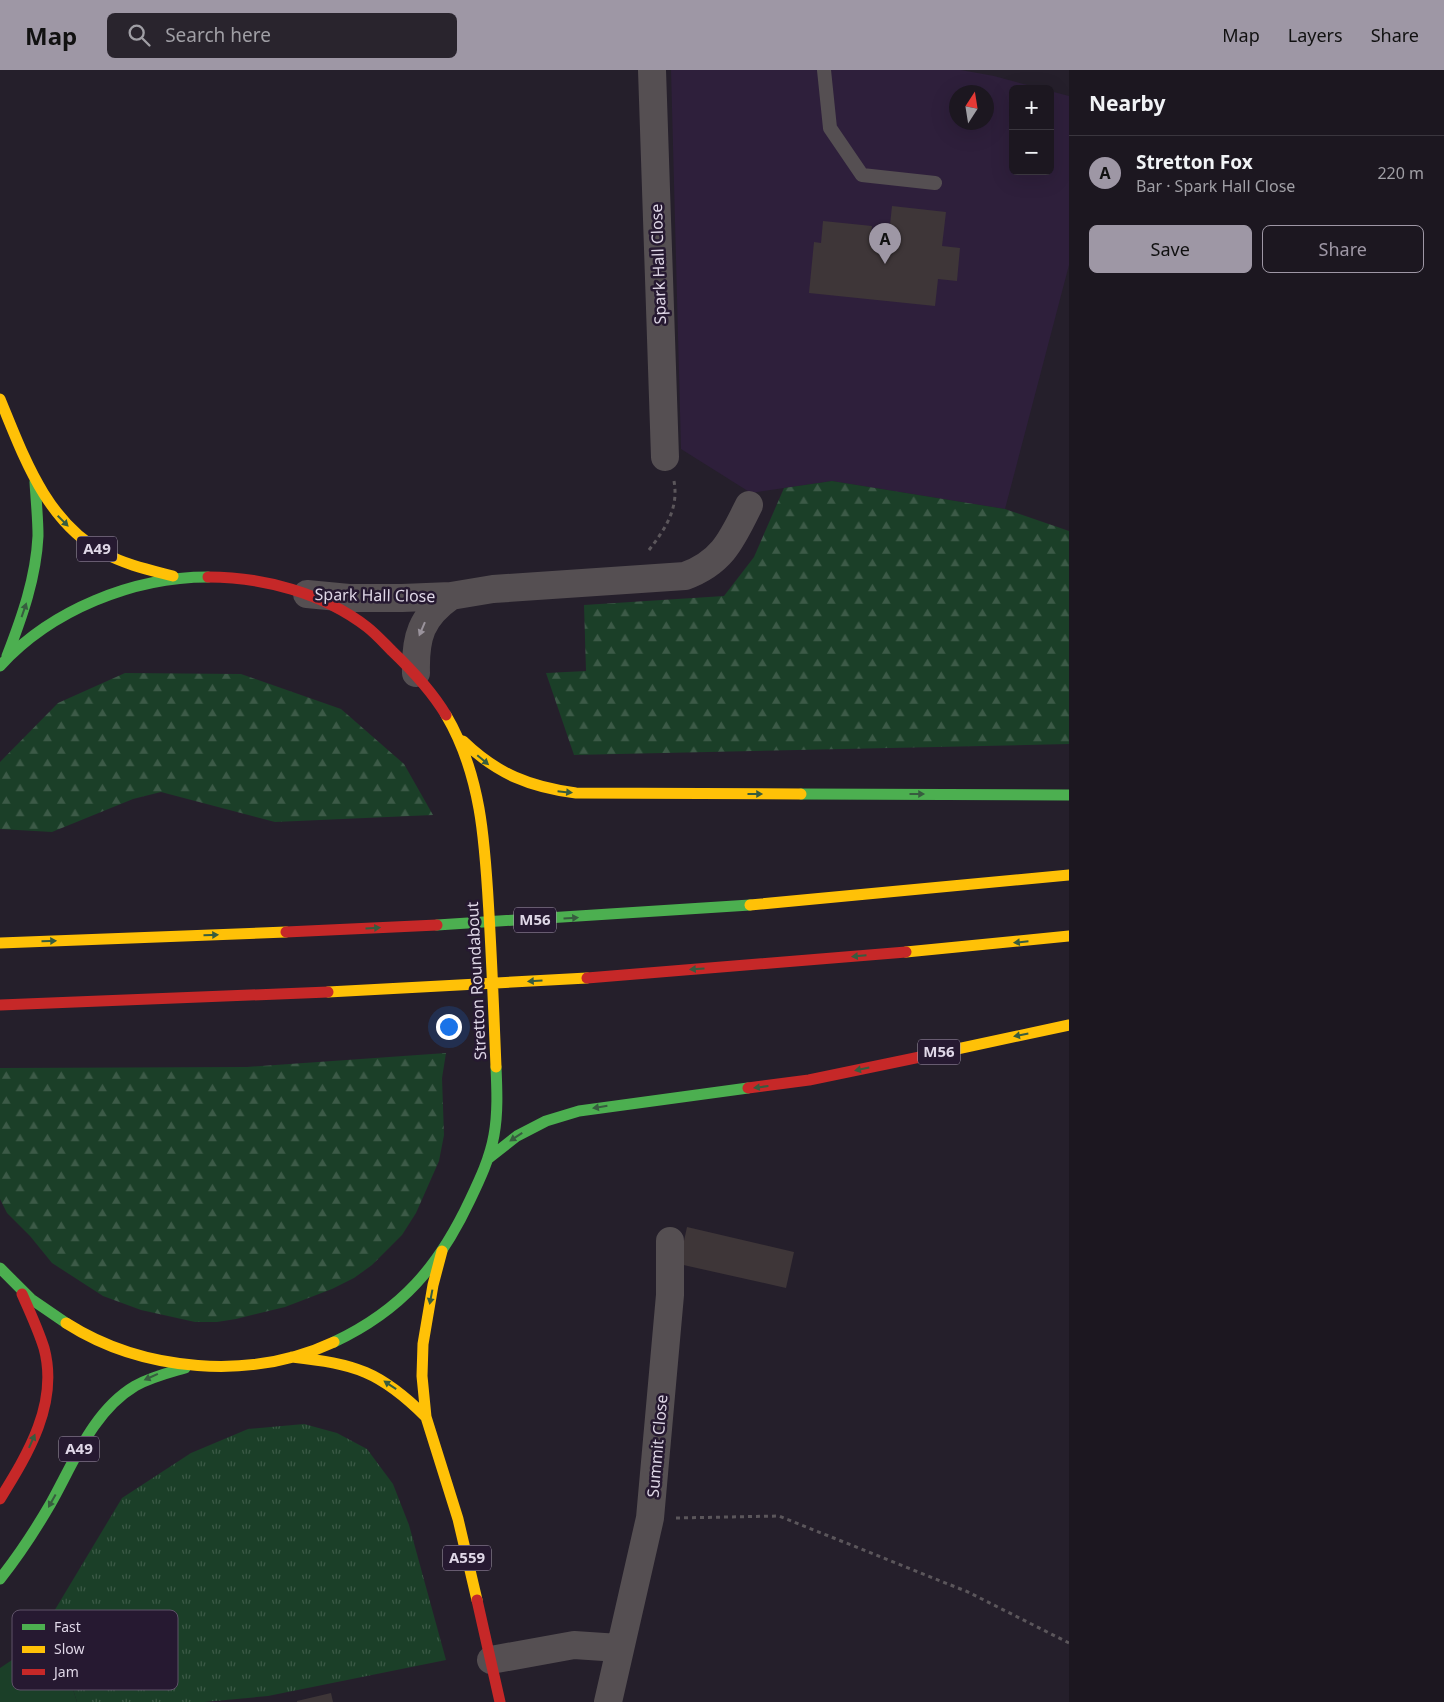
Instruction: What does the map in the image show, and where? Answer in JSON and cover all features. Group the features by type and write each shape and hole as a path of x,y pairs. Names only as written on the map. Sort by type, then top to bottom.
{"main road":[{"name":"A49","path":"0,399 35,481 58,515 77,535 103,553 136,567 184,578"},
{"name":"A49","path":"4,661 26,604 33,575 38,522 35,481"},
{"name":"Stretton Roundabout","path":"0,1268 20,1290 81,1332 109,1345 156,1360 198,1365 233,1365 292,1357 329,1344 388,1309 426,1274 468,1204 489,1158 494,1136 498,1095 488,884 481,810 472,771 455,731 444,711 416,673 366,626 333,607 274,585 216,577 184,578 124,589 88,603 35,636 4,661"},
{"path":"455,731 488,764 518,781 554,791 576,793 1069,795"},
{"name":"M56","path":"0,943 283,933 576,918 744,906 1069,874"},
{"path":"0,1005 291,994 578,978 778,964 1069,936"},
{"name":"M56","path":"489,1158 516,1136 546,1120 579,1111 809,1080 1069,1025"},
{"name":"A559","path":"442,1249 423,1344 422,1376 426,1417 458,1520 500,1702"},
{"name":"A49","path":"0,1499 28,1452 38,1429 43,1414 48,1379 48,1365 41,1336 33,1313 20,1290"},
{"name":"A559","path":"292,1357 328,1360 360,1368 386,1381 406,1396 426,1417"},
{"name":"A49","path":"0,1579 16,1560 51,1503 92,1428 111,1406 133,1386 152,1376 198,1365"}],"street":[{"name":"Spark Hall Close","path":"652,70 665,457"},
{"name":"Spark Hall Close","path":"300,594 358,598 451,596 492,589 685,576 702,570 728,544 749,504"},
{"name":"Spark Hall Close","path":"416,673 418,638 424,624 431,612 451,596"},
{"name":"Summit Close","path":"608,1702 650,1518 670,1295 670,1241"},
{"path":"491,1660 574,1645 619,1648"}],"lane":[{"path":"824,70 830,128 862,175 935,183"}],"path":[{"path":"624,580 623,564 637,559 649,550 670,518 676,495 672,475 665,457"},
{"path":"650,1518 780,1516 968,1592 1069,1642"}],"shaded area":[{"path":"671,70 961,70 1027,85 1009,85 1009,175 1054,175 1054,92 1069,96 1069,265 1005,509 832,481 751,493 681,449"}],"green space":[{"path":"832,481 1005,509 1069,531 1069,744 574,755 546,673 586,671 584,605 724,596 754,557 784,488"},
{"path":"125,673 241,674 341,709 404,764 433,815 275,822 161,792 133,799 52,832 0,829 0,762 58,703"},
{"path":"446,1053 442,1078 444,1135 439,1161 416,1213 402,1235 372,1265 354,1278 332,1289 285,1307 236,1319 217,1322 195,1322 141,1310 103,1296 52,1263 30,1236 7,1213 0,1199 0,1068 247,1067"},
{"path":"304,1424 337,1433 367,1449 393,1484 409,1525 446,1660 268,1696 204,1702 77,1702 73,1690 178,1690 178,1610 55,1610 122,1498 191,1453 248,1429"},
{"path":"12,1660 12,1690 73,1690 77,1702 0,1702 0,1668"}],"building":[{"path":"892,206 946,212 942,246 960,248 957,281 938,279 935,306 809,293 814,242 821,243 823,221 872,226 870,243 888,244"},
{"path":"687,1227 794,1252 786,1288 679,1264"},
{"path":"331,1693 333,1702 297,1702 297,1701"}],"traffic: fast":[{"path":"7,656 23,612 37,552 35,482"},
{"path":"0,666 43,628 95,600 151,583 208,577"},
{"path":"801,794 1069,795"},
{"path":"437,925 750,905"},
{"path":"334,1342 380,1316 416,1284 445,1246 458,1224 481,1176 490,1152 496,1118 496,1067"},
{"path":"489,1158 517,1136 546,1121 579,1111 748,1088"},
{"path":"0,1268 31,1299 66,1323"},
{"path":"0,1579 33,1532 86,1438 107,1409 135,1386 185,1368"}],"traffic: slow":[{"path":"0,399 18,443 39,486 67,524 84,540 112,557 138,567 173,576"},
{"path":"446,715 458,738 467,762 480,811 486,862 496,1067"},
{"path":"463,741 489,762 515,777 544,787 576,793 801,794"},
{"path":"750,905 1069,875"},
{"path":"0,943 286,932"},
{"path":"906,952 1069,936"},
{"path":"328,992 587,978"},
{"path":"920,1057 1069,1025"},
{"path":"442,1251 433,1285 423,1344 422,1376 426,1417 458,1519 477,1600"},
{"path":"66,1323 96,1339 129,1352 163,1361 198,1365 233,1366 268,1362 302,1354 334,1342"},
{"path":"292,1357 333,1363 365,1372 395,1389 426,1417"}],"traffic: jam":[{"path":"208,577 250,580 292,589 312,596 350,615 374,633 407,666 428,689 446,715"},
{"path":"286,932 437,925"},
{"path":"587,978 906,952"},
{"path":"0,1005 328,992"},
{"path":"748,1088 809,1080 920,1057"},
{"path":"0,1499 30,1446 44,1408 47,1388 48,1368 44,1348 22,1294"},
{"path":"477,1600 500,1702"}],"place":[{"name":"Stretton Fox","path":"885,264"}]}
